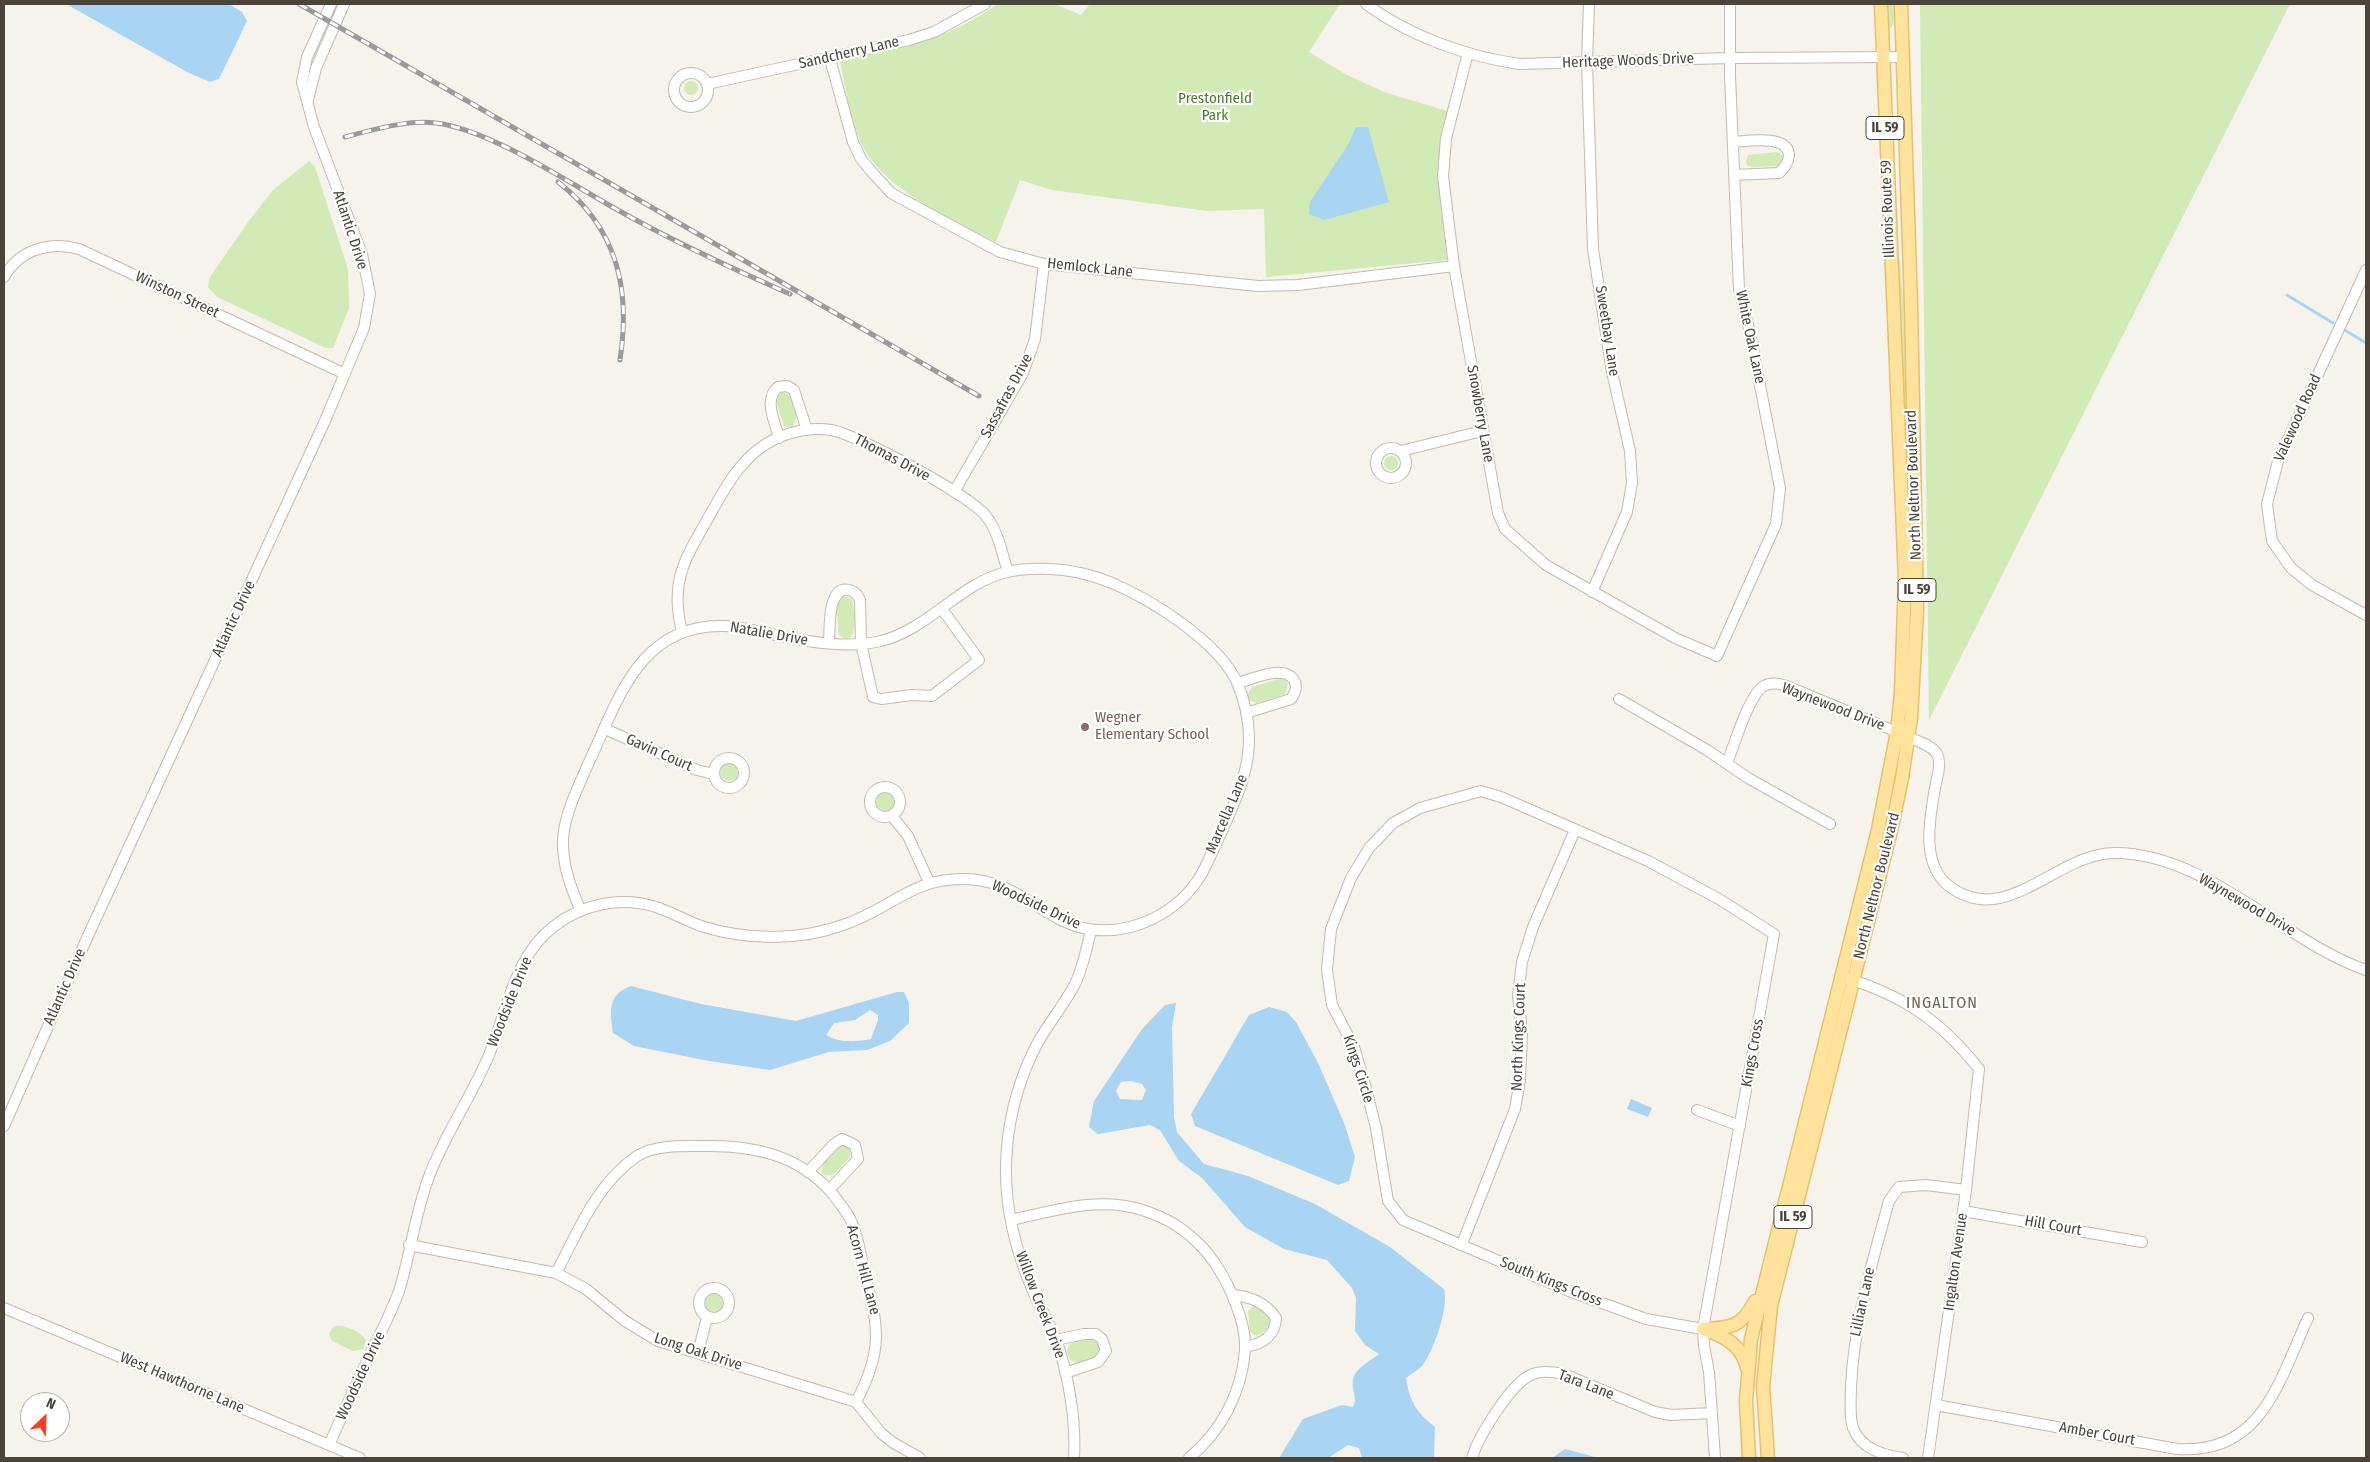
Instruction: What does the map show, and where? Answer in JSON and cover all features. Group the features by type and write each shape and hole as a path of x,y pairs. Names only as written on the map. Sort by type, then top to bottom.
{"main road":[{"name":"Illinois Route 59","path":"1881,4 1897,413"},
{"name":"Illinois Route 59","path":"1901,4 1911,304"},
{"name":"North Neltnor Boulevard","path":"1768,1458 1763,1386 1771,1306 1847,978 1850,939 1902,735 1915,676 1917,610 1911,304"},
{"name":"North Neltnor Boulevard","path":"1749,1458 1746,1401 1751,1339 1764,1282 1847,978 1862,946 1897,804 1902,735 1905,580 1897,413"},
{"path":"1704,1329 1731,1328 1740,1322 1754,1303 1764,1282"},
{"path":"1704,1329 1720,1335 1735,1344 1746,1362 1747,1371"}],"street":[{"name":"Atlantic Drive","path":"4,1126 87,938 345,374 364,328 370,294 362,254 314,127 302,82 305,66 330,4"},
{"name":"Atlantic Drive","path":"308,101 316,68 344,4"},
{"name":"Sandcherry Lane","path":"707,84 830,59 934,32 984,4"},
{"name":"Heritage Woods Drive","path":"1366,4 1387,20 1445,45 1468,53 1519,64 1730,58 1903,57"},
{"name":"Sweetbay Lane","path":"1589,4 1587,62 1594,249 1612,372 1630,452 1632,483 1627,512 1592,592"},
{"name":"White Oak Lane","path":"1717,656 1776,524 1780,488 1749,329 1739,289 1730,58 1730,4"},
{"name":"Snowberry Lane","path":"1468,53 1446,138 1444,176 1454,266 1498,513 1505,529 1546,565 1674,638 1717,656"},
{"name":"Hemlock Lane","path":"830,59 853,142 861,159 891,193 1000,252 1044,264 1258,286 1298,285 1454,266"},
{"path":"1733,142 1773,141 1784,145 1788,152 1789,160 1779,173 1734,175"},
{"name":"Winston Street","path":"7,272 18,260 41,247 59,245 79,249 345,374"},
{"name":"Sassafras Drive","path":"954,492 1023,373 1035,339 1044,264"},
{"name":"Valewood Road","path":"2366,270 2278,461 2266,504 2272,540 2291,568 2312,585 2366,615"},
{"path":"779,438 770,402 773,391 778,387 788,386 794,390 807,430"},
{"name":"Thomas Drive","path":"682,632 677,613 676,590 685,559 738,469 759,448 779,438 807,430 830,430 853,436 954,492 975,506 987,518 999,544 1008,572"},
{"path":"1401,451 1482,431"},
{"name":"Natalie Drive","path":"580,909 571,890 562,857 562,832 569,808 624,688 636,667 653,650 682,632 705,627 730,626 846,645 884,641 920,624 942,610 967,590 1008,572"},
{"name":"Marcella Lane","path":"1008,572 1076,572 1110,583 1181,622 1199,635 1220,657 1238,683 1246,713 1248,754 1242,784 1201,875 1176,904 1147,922 1119,930 1092,930"},
{"path":"829,643 832,602 836,594 841,590 849,590 857,594 860,600 861,643 873,697 880,699 912,695 932,696 980,660 942,610"},
{"path":"1238,683 1279,672 1288,674 1295,682 1296,690 1291,699 1246,713"},
{"name":"Waynewood Drive","path":"1726,763 1753,699 1764,686 1771,684 1787,686 1933,748 1938,755 1939,769 1930,834 1931,858 1937,874 1944,883 1962,894 1982,899 2005,898 2064,866 2091,856 2113,853 2145,856 2220,886 2335,957 2366,970"},
{"path":"1619,699 1748,778 1830,824"},
{"name":"Gavin Court","path":"605,729 697,770 714,774"},
{"name":"Kings Circle","path":"1402,1220 1388,1201 1376,1128 1364,1081 1354,1047 1332,1005 1327,970 1330,929 1351,878 1369,848 1393,823 1420,808 1481,791 1501,797 1652,864"},
{"path":"892,816 908,836 929,882"},
{"name":"North Kings Court","path":"1462,1244 1515,1110 1520,1080 1522,1033 1518,995 1522,962 1533,927 1575,830"},
{"name":"Kings Cross","path":"1652,864 1719,899 1774,934 1704,1329"},
{"name":"Woodside Drive","path":"329,1446 394,1304 431,1170 486,1060 523,964 549,930 580,909 619,902 643,904 662,909 697,924 726,933 750,936 792,936 846,925 929,882 968,879 995,884 1018,893 1061,920 1092,930"},
{"name":"Willow Creek Drive","path":"1074,1458 1074,1435 1065,1373 1056,1340 1030,1285 1018,1252 1011,1220 1006,1164 1008,1139 1016,1097 1034,1049 1078,976 1092,930"},
{"name":"Ingalton Avenue","path":"1847,978 1873,986 1933,1020 1959,1044 1978,1069 1966,1190 1928,1458"},
{"path":"1697,1110 1740,1126"},
{"path":"808,1172 834,1144 842,1140 855,1145 858,1158 829,1190"},
{"name":"Acorn Hill Lane","path":"556,1273 598,1194 639,1155 676,1147 743,1147 780,1156 819,1179 852,1223 876,1319 877,1348 874,1364 856,1402"},
{"name":"Lillian Lane","path":"1903,1458 1873,1451 1854,1429 1851,1406 1853,1359 1858,1315 1889,1201 1899,1188 1926,1185 1966,1190"},
{"path":"1011,1220 1090,1204 1116,1204 1142,1209 1178,1226 1197,1241 1215,1260 1226,1278 1242,1319 1245,1347 1241,1373 1230,1408 1216,1430 1189,1458"},
{"name":"Hill Court","path":"1963,1210 2142,1242"},
{"name":"South Kings Cross","path":"1402,1220 1569,1291 1646,1319 1704,1329"},
{"name":"Long Oak Drive","path":"409,1245 556,1273 586,1289 625,1322 668,1345 856,1402"},
{"path":"1232,1295 1246,1296 1261,1302 1276,1318 1276,1327 1271,1335 1254,1345 1245,1347"},
{"name":"West Hawthorne Lane","path":"4,1308 360,1458"},
{"path":"698,1353 707,1317"},
{"name":"Amber Court","path":"1936,1405 2177,1449 2191,1450 2221,1445 2250,1427 2264,1410 2308,1318"},
{"path":"1704,1329 1704,1346 1710,1372 1714,1458"},
{"path":"1056,1340 1084,1334 1096,1334 1105,1345 1106,1352 1098,1362 1065,1373"},
{"name":"Tara Lane","path":"1472,1458 1479,1441 1512,1389 1532,1374 1549,1372 1564,1374 1663,1414 1712,1413"},
{"path":"856,1402 880,1433 897,1446 920,1458"}],"green space":[{"name":"Prestonfield Park","path":"998,4 1055,4 1081,15 1090,4 1340,4 1309,52 1345,74 1384,92 1447,111 1440,146 1438,178 1447,260 1266,277 1264,209 1207,211 1052,190 1020,180 996,242 939,213 900,188 870,158 860,141 853,121 840,60 935,37 961,26"},
{"path":"1888,4 1894,4 1895,21 1891,28 1889,26"},
{"path":"1920,4 2290,4 1929,720"},
{"path":"691,81 696,83 698,88 696,93 691,95 686,93 684,88 686,83"},
{"path":"1777,152 1783,156 1781,166 1752,167 1747,165 1748,155"},
{"path":"309,161 315,167 348,269 349,308 333,348 326,348 217,297 208,287 210,277 273,190"},
{"path":"1899,253 1904,307 1906,411 1904,411 1897,254"},
{"path":"781,392 790,396 795,406 796,417 793,427 784,426 776,400"},
{"path":"1391,456 1396,458 1398,463 1396,468 1391,470 1386,468 1384,463 1386,458"},
{"path":"843,596 851,598 854,612 853,633 851,637 846,639 839,635 838,631 837,605"},
{"path":"1284,679 1288,683 1285,694 1257,703 1248,700 1247,695 1252,687"},
{"path":"725,763 733,763 738,768 736,779 725,781 720,776 720,768"},
{"path":"881,793 889,793 894,798 892,809 881,811 876,806 876,798"},
{"path":"845,1145 850,1148 850,1157 833,1175 825,1175 821,1172 823,1164 838,1146"},
{"path":"710,1294 718,1294 723,1299 721,1310 710,1312 705,1307 705,1299"},
{"path":"1253,1306 1261,1307 1271,1319 1269,1328 1257,1336 1250,1332 1248,1311"},
{"path":"334,1326 347,1327 364,1337 366,1340 363,1349 353,1351 332,1341 329,1334"},
{"path":"1091,1338 1098,1342 1100,1347 1097,1356 1078,1363 1071,1361 1067,1352 1070,1345 1076,1341"}],"water":[{"path":"66,4 229,4 242,12 247,21 219,79 210,82 189,73"},
{"path":"1356,127 1368,127 1389,202 1324,220 1309,214 1310,202 1349,143"},
{"path":"631,986 701,1004 796,1021 897,992 904,992 909,1003 909,1023 890,1041 867,1050 829,1052 770,1070 709,1061 634,1046 613,1033 612,1005 614,999 623,990","holes":["870,1010 878,1015 871,1039 848,1041 831,1038 826,1035 834,1023 855,1020"]},
{"path":"1176,1003 1172,1027 1174,1117 1177,1132 1204,1164 1248,1176 1315,1204 1390,1247 1444,1289 1444,1307 1436,1340 1422,1366 1406,1378 1415,1406 1435,1427 1434,1458 1362,1458 1359,1448 1348,1445 1328,1458 1279,1458 1303,1419 1342,1405 1353,1407 1355,1400 1354,1375 1379,1354 1365,1345 1355,1331 1356,1298 1352,1288 1327,1260 1284,1249 1245,1227 1202,1178 1179,1161 1160,1130 1150,1125 1098,1134 1089,1127 1094,1101 1142,1029 1165,1005","holes":["1131,1081 1142,1084 1146,1090 1142,1100 1120,1099 1116,1091 1121,1082"]},
{"path":"1269,1007 1287,1012 1296,1022 1319,1065 1344,1123 1355,1157 1349,1181 1338,1185 1195,1126 1191,1114 1249,1015"},
{"path":"1631,1099 1652,1108 1648,1117 1627,1109"},
{"path":"1565,1449 1599,1458 1552,1458"}],"waterway":[{"path":"2287,295 2333,323"},
{"path":"2343,329 2366,343"}],"railway":[{"path":"299,4 979,396"},
{"path":"345,137 394,125 419,122 443,124 464,130 509,148 637,221 790,294"},
{"path":"558,182 578,200 594,219 615,261 621,284 623,308 620,360"}],"place":[{"name":"Wegner Elementary School","path":"1085,727"}],"district":[{"name":"INGALTON","path":"1942,1004"}]}
